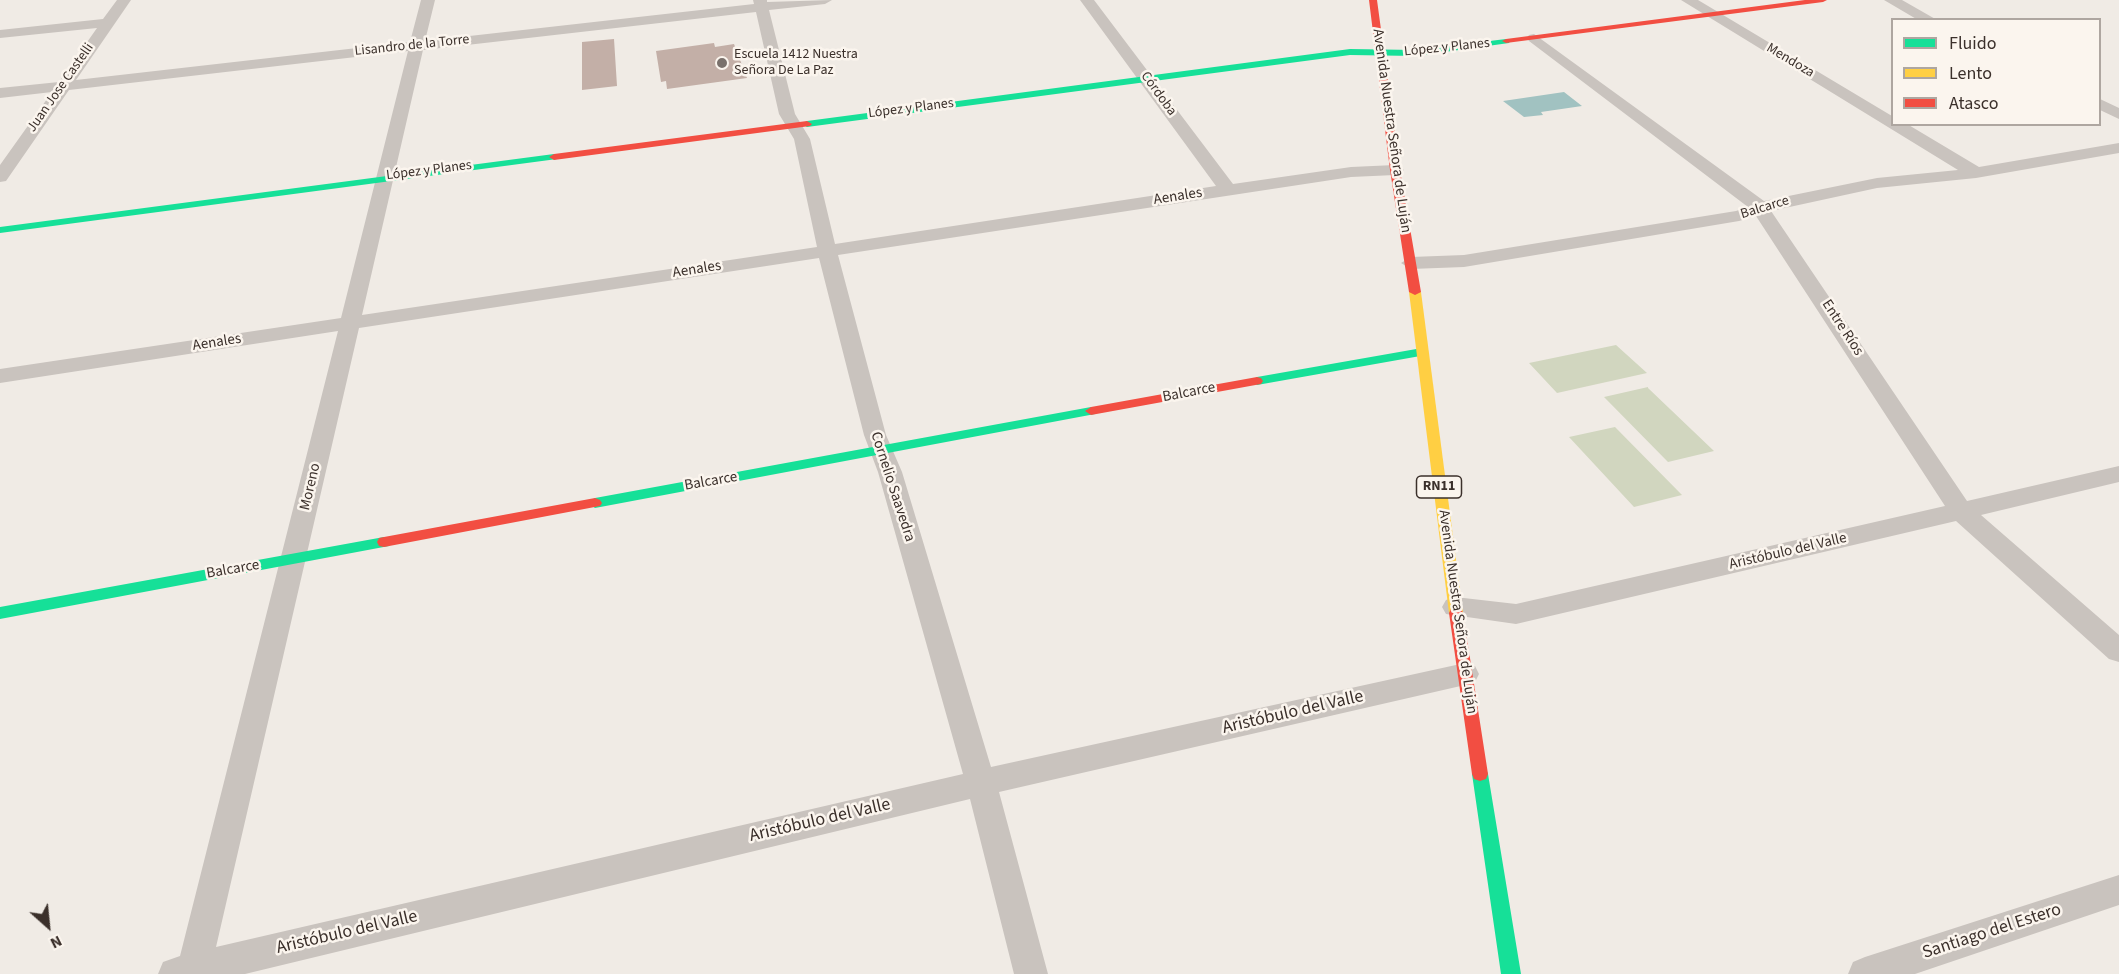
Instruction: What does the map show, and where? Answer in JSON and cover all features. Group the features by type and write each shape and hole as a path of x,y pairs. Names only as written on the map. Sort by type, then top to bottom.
{"street":[{"name":"Juan Jose Castelli","path":"0,177 62,85 124,0"},
{"name":"Moreno","path":"188,972 295,559 348,323 428,0"},
{"name":"Lisandro de la Torre","path":"0,93 761,3 825,0"},
{"name":"Córdoba","path":"1087,0 1228,190"},
{"name":"Avenida Nuestra Señora de Luján","path":"1373,0 1395,170 1411,263 1455,607 1511,974"},
{"name":"Mendoza","path":"1688,0 1891,122"},
{"name":"López y Planes","path":"0,230 385,177 1350,52 1416,53 1823,0"},
{"path":"1891,0 1926,18"},
{"name":"Cornelio Saavedra","path":"761,3 787,114 802,140 827,251 882,451 981,783 1031,974"},
{"path":"0,34 107,23"},
{"name":"Entre Ríos","path":"1534,38 1748,196 1761,208 1962,512 2119,651"},
{"path":"2101,105 2119,114"},
{"name":"Mendoza","path":"1897,126 1976,173"},
{"name":"Balcarce","path":"1411,263 1464,261 1739,216 1782,201 1877,183 1976,173 2119,148"},
{"name":"Aenales","path":"0,376 1228,190 1351,172 1395,170"},
{"name":"Balcarce","path":"0,613 1378,358 1422,352"},
{"name":"Aristóbulo del Valle","path":"1455,607 1516,614 2119,474"},
{"name":"Aristóbulo del Valle","path":"188,972 981,783 1465,674"},
{"name":"Santiago del Estero","path":"1865,974 2119,890"}],"green space":[{"path":"1616,345 1647,373 1557,393 1529,363"},
{"path":"1648,387 1714,451 1668,462 1604,397"},
{"path":"1615,427 1682,495 1634,507 1569,437"}],"water":[{"path":"1564,92 1582,106 1524,117 1503,101"}],"building":[{"path":"614,39 617,86 582,90 582,42"},
{"path":"714,43 715,47 734,44 747,78 667,89 666,81 661,82 656,51"}],"traffic: fast":[{"path":"807,124 1350,52 1416,53 1506,41"},
{"path":"0,230 554,157"},
{"path":"1257,381 1422,352"},
{"path":"595,503 1091,411"},
{"path":"0,613 384,542"},
{"path":"1480,774 1511,974"}],"traffic: slow":[{"path":"1415,292 1456,613"}],"traffic: jam":[{"path":"1373,0 1395,170 1415,292"},
{"path":"1506,41 1823,0"},
{"path":"554,157 807,124"},
{"path":"1091,411 1257,381"},
{"path":"384,542 595,503"},
{"path":"1456,613 1480,774"}],"place":[{"name":"Escuela 1412 Nuestra Señora De La Paz","path":"722,63"}]}
